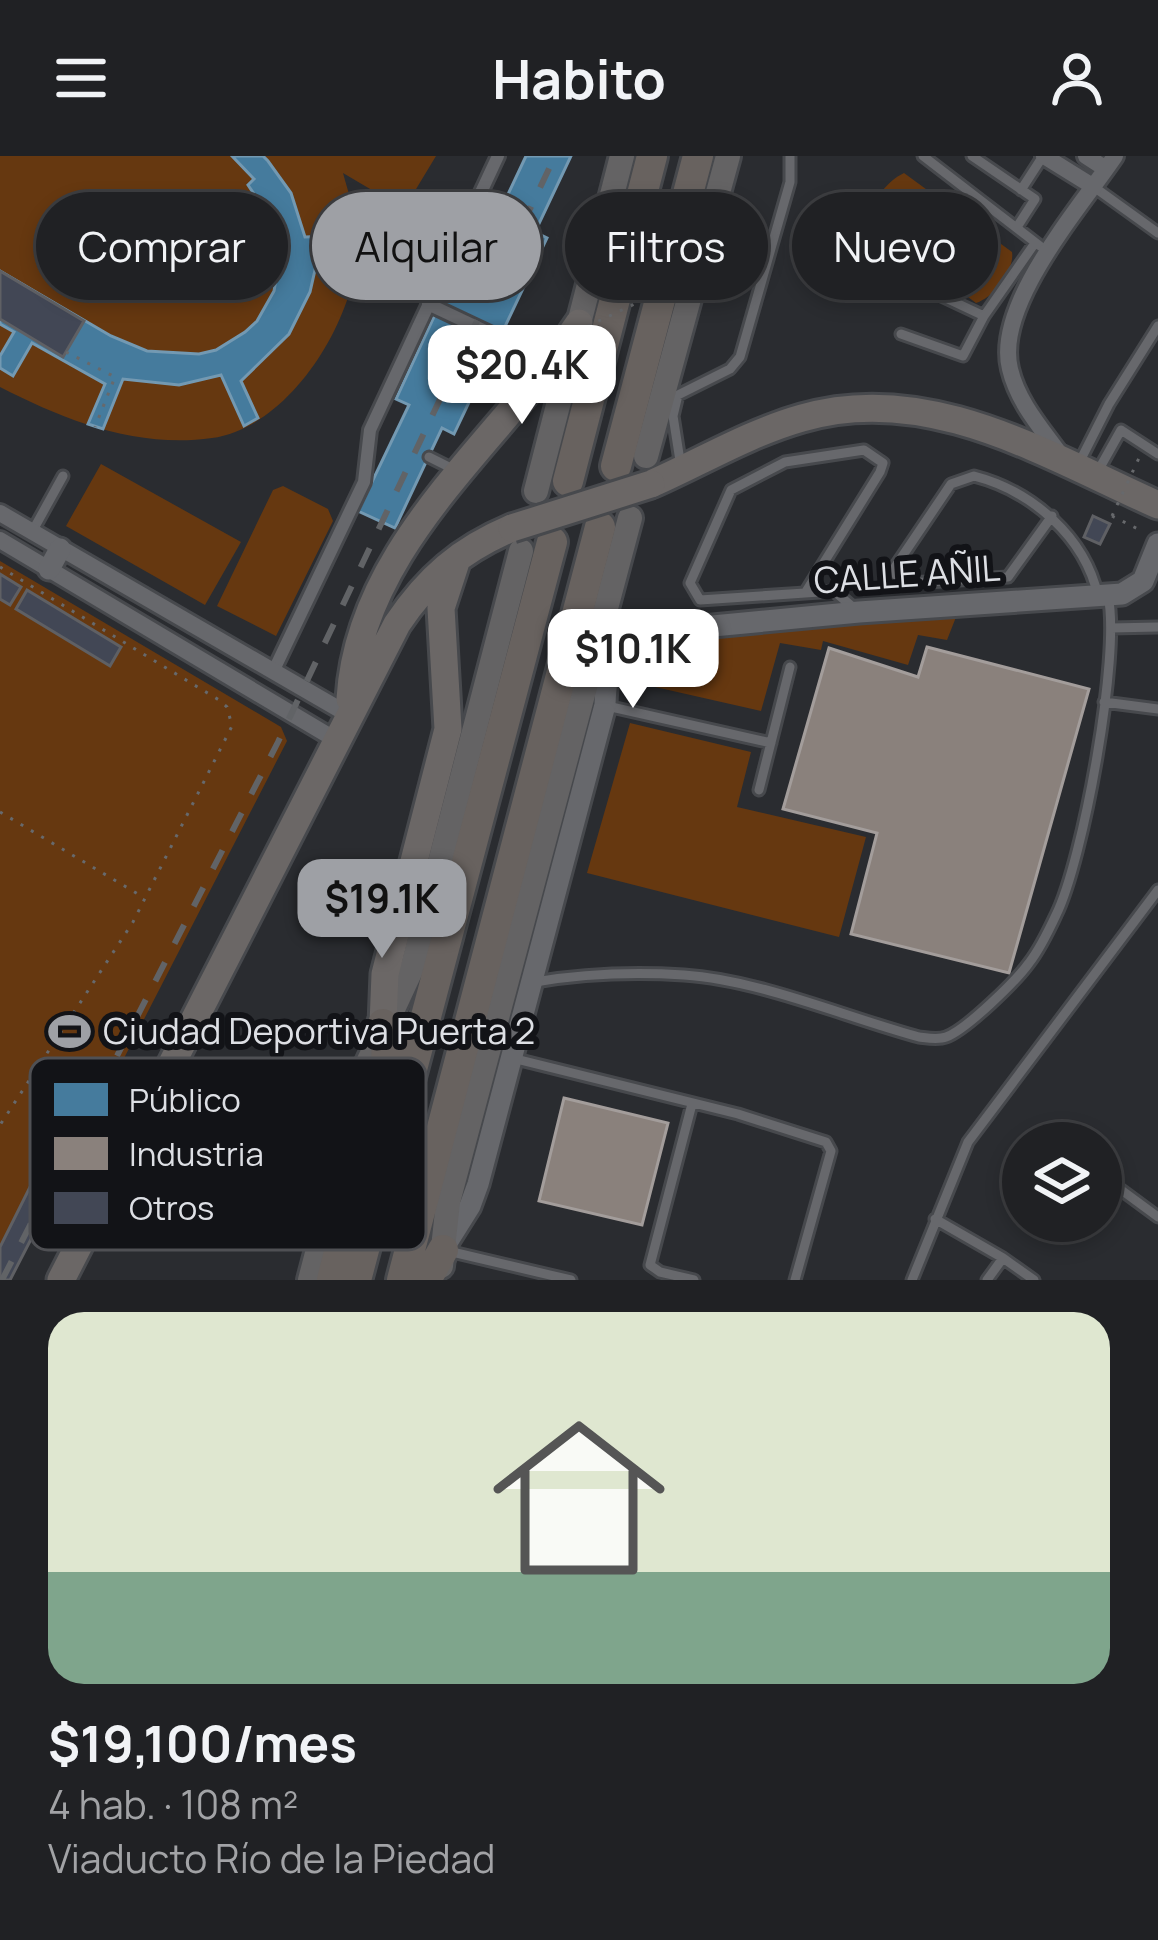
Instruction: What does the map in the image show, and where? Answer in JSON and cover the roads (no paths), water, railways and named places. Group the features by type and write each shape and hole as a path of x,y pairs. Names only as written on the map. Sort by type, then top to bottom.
{"highway":[{"path":"568,481 652,156"},
{"path":"638,468 721,157"},
{"path":"426,1189 600,527"},
{"path":"415,1058 552,542"},
{"path":"383,1024 386,1058"},
{"path":"332,1280 340,1250"},
{"path":"356,1280 364,1250"},
{"path":"402,1280 410,1250"},
{"path":"426,1280 441,1265"}],"main road":[{"path":"536,491 622,156"},
{"path":"343,728 354,657 370,605 406,543 552,364 579,323"},
{"path":"174,1058 404,613 427,582 461,553 516,539 638,468 682,470 795,419 882,406 952,418 1158,505"},
{"path":"441,1265 448,1202 630,518"},
{"path":"370,1058 413,966 516,539"},
{"path":"383,1024 385,974 448,729 441,608 446,582 461,553"},
{"path":"61,1280 76,1250"},
{"path":"310,1280 318,1250"}],"street":[{"path":"273,672 364,482 370,430 498,156"},
{"path":"1044,156 1094,187"},
{"path":"1079,469 1024,406 1010,369 1007,343 1042,248 1111,162 1085,156"},
{"path":"428,304 500,338"},
{"path":"0,513 32,532 54,559 343,728"},
{"path":"1103,596 1139,586 1151,538"},
{"path":"0,540 54,559 273,672 343,728"},
{"name":"CALLE AÑIL","path":"441,1265 470,1206 512,1058 605,705 606,675 613,656 636,636 859,612 1103,596"}],"lane":[{"path":"682,470 674,416 678,395 730,368 740,357 790,182 790,156"},
{"path":"901,334 963,356 984,316 1042,248 923,156"},
{"path":"972,156 1035,199 1018,227"},
{"path":"1021,190 1044,156"},
{"path":"1094,187 1158,233"},
{"path":"950,300 984,316"},
{"path":"1079,469 1109,404 1158,326"},
{"path":"1079,469 1121,430 1158,454"},
{"path":"805,592 880,472 883,463 864,450 801,457 731,490 690,583 700,600 834,591 859,612"},
{"path":"429,457 462,473"},
{"path":"32,532 63,476"},
{"path":"530,982 686,975 745,986 919,1037 943,1039 959,1030 1028,965 1059,911 1089,793 1111,628 1103,596 1075,542 1052,516 983,478 951,484 895,567 896,575 910,584 1008,578 1052,516"},
{"path":"1111,628 1158,627"},
{"path":"758,790 790,667"},
{"path":"1104,702 1158,709"},
{"path":"605,705 771,742"},
{"path":"912,1280 968,1142 1158,890"},
{"path":"512,1058 785,1127 826,1142 831,1151 795,1280"},
{"path":"692,1103 650,1265 659,1272 694,1280"},
{"path":"1122,1190 1158,1217"},
{"path":"935,1219 1034,1280"},
{"path":"987,1280 1003,1258"},
{"path":"441,1265 571,1280"}],"railway":[{"path":"116,1058 278,742 555,156"},
{"path":"2,1280 30,1225"}],"place":[{"name":"Ciudad Deportiva Puerta 2","path":"69,1031"}]}
